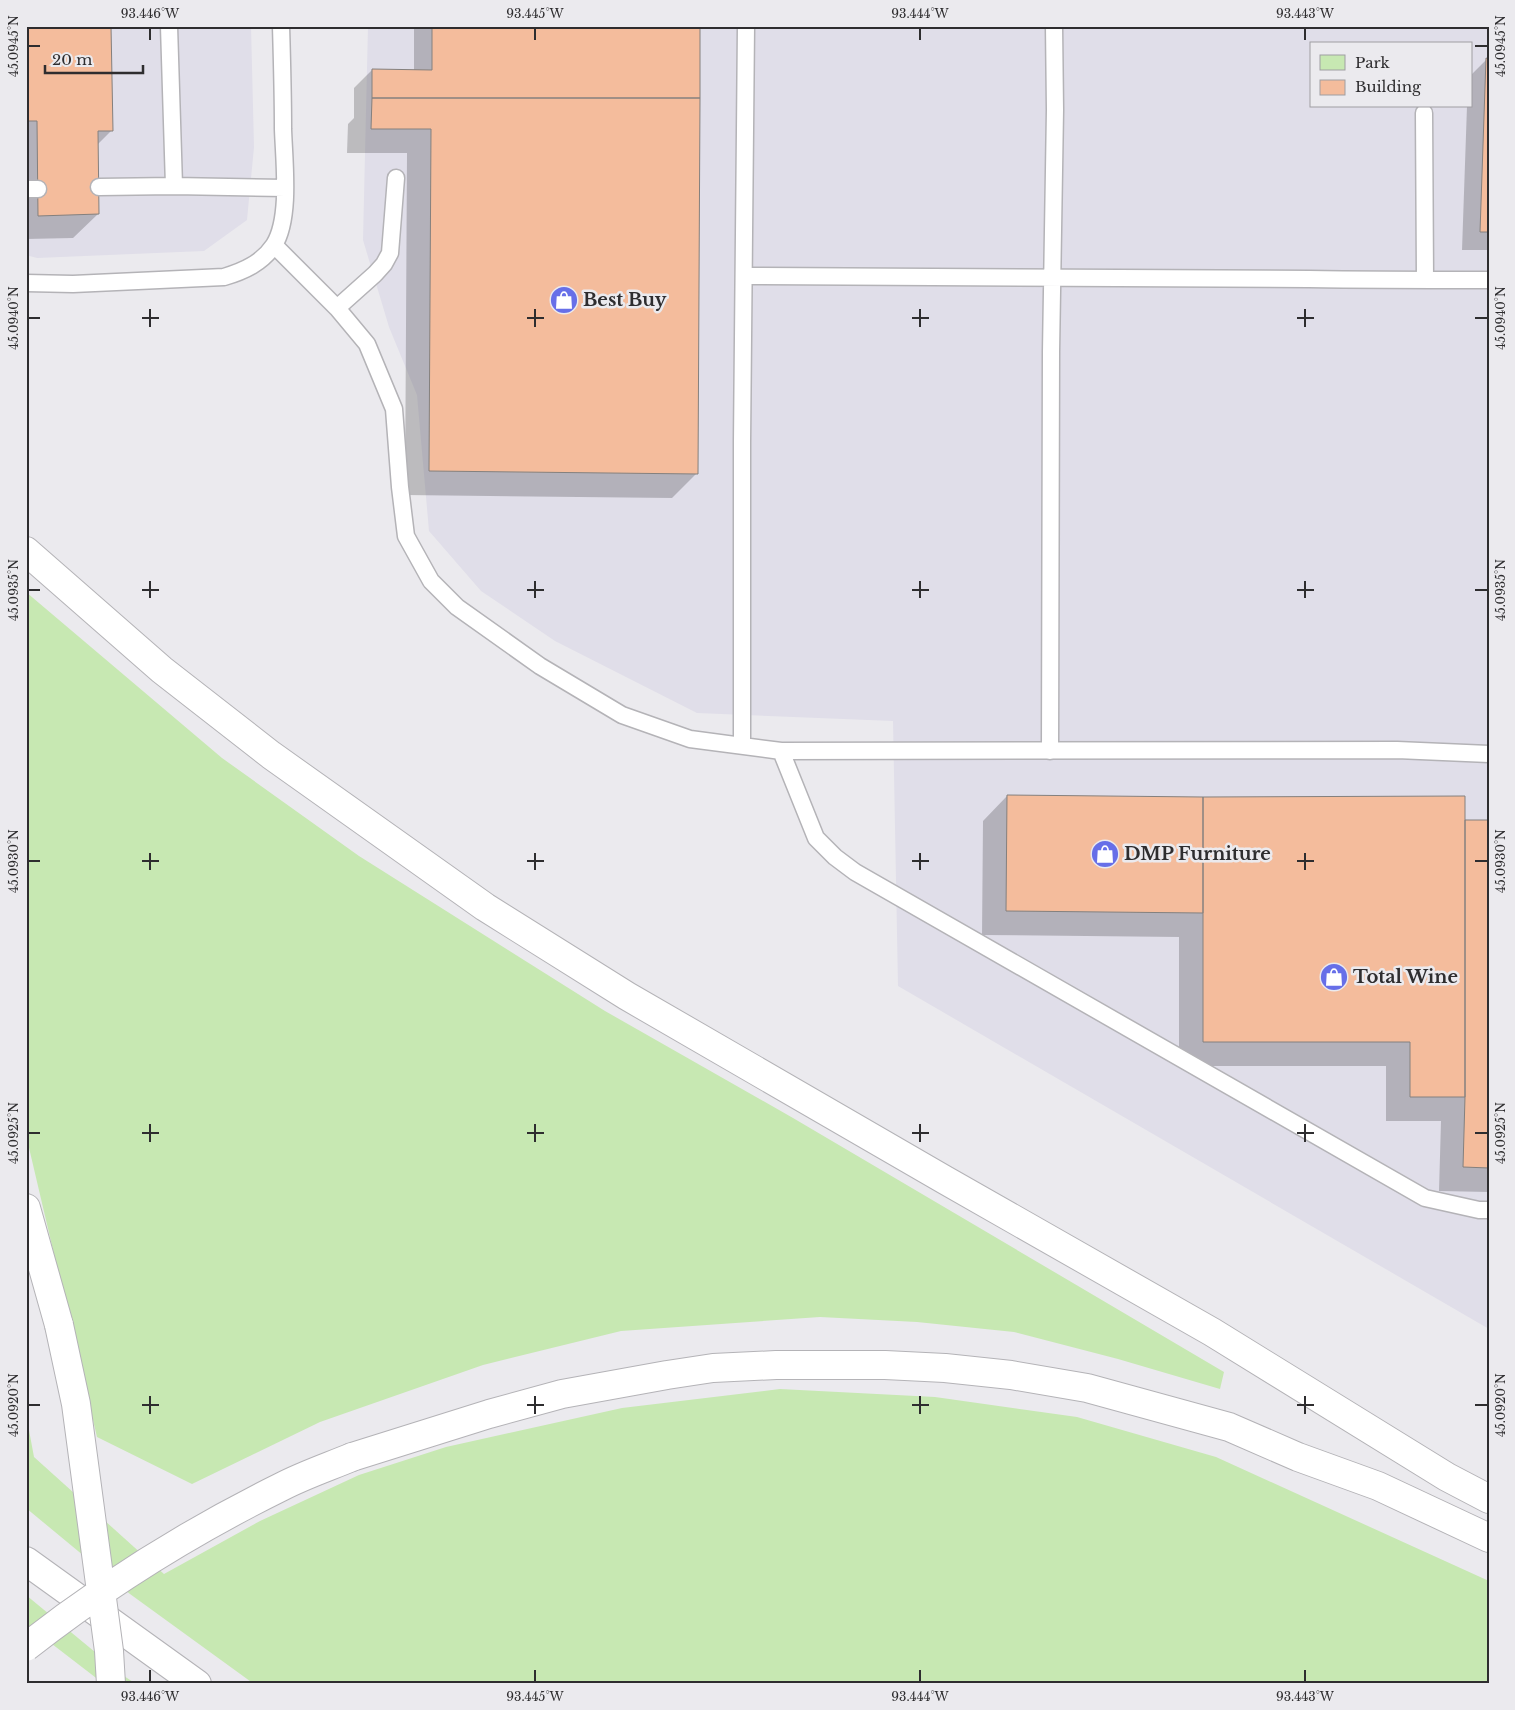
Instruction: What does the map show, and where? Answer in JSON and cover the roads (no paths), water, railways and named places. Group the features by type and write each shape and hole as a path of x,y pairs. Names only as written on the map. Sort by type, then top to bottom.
{"highway":[{"path":"26,551 162,670 271,755 485,907 628,996 1212,1332 1447,1477 1489,1499"},
{"path":"26,1208 59,1325 76,1404 109,1651 111,1684"},
{"path":"26,1646 125,1576 213,1523 282,1486 352,1457 552,1396 667,1374 713,1368 776,1365 885,1365 945,1368 1011,1374 1087,1388 1229,1427 1298,1457 1378,1486 1489,1538"},
{"path":"26,1561 197,1684"}],"lane":[{"path":"169,26 174,186"},
{"path":"26,284 74,284 224,277 245,270 262,259 274,245 280,231 283,216 285,188 281,26"},
{"path":"742,745 742,442 746,26"},
{"path":"1050,751 1054,26"},
{"path":"1424,113 1426,279"},
{"path":"337,308 375,274 384,264 390,253 396,178"},
{"path":"99,187 285,188"},
{"path":"274,245 337,308 367,344 394,409 406,536 431,581 457,607 540,666 622,715 690,739 781,751 1397,750 1487,753"},
{"path":"744,276 1489,280"},
{"path":"781,751 816,838 854,872 1425,1198 1479,1210 1489,1210"}],"place":[{"name":"Best Buy","path":"564,300"},
{"name":"DMP Furniture","path":"1105,854"},
{"name":"Total Wine","path":"1334,977"}]}
